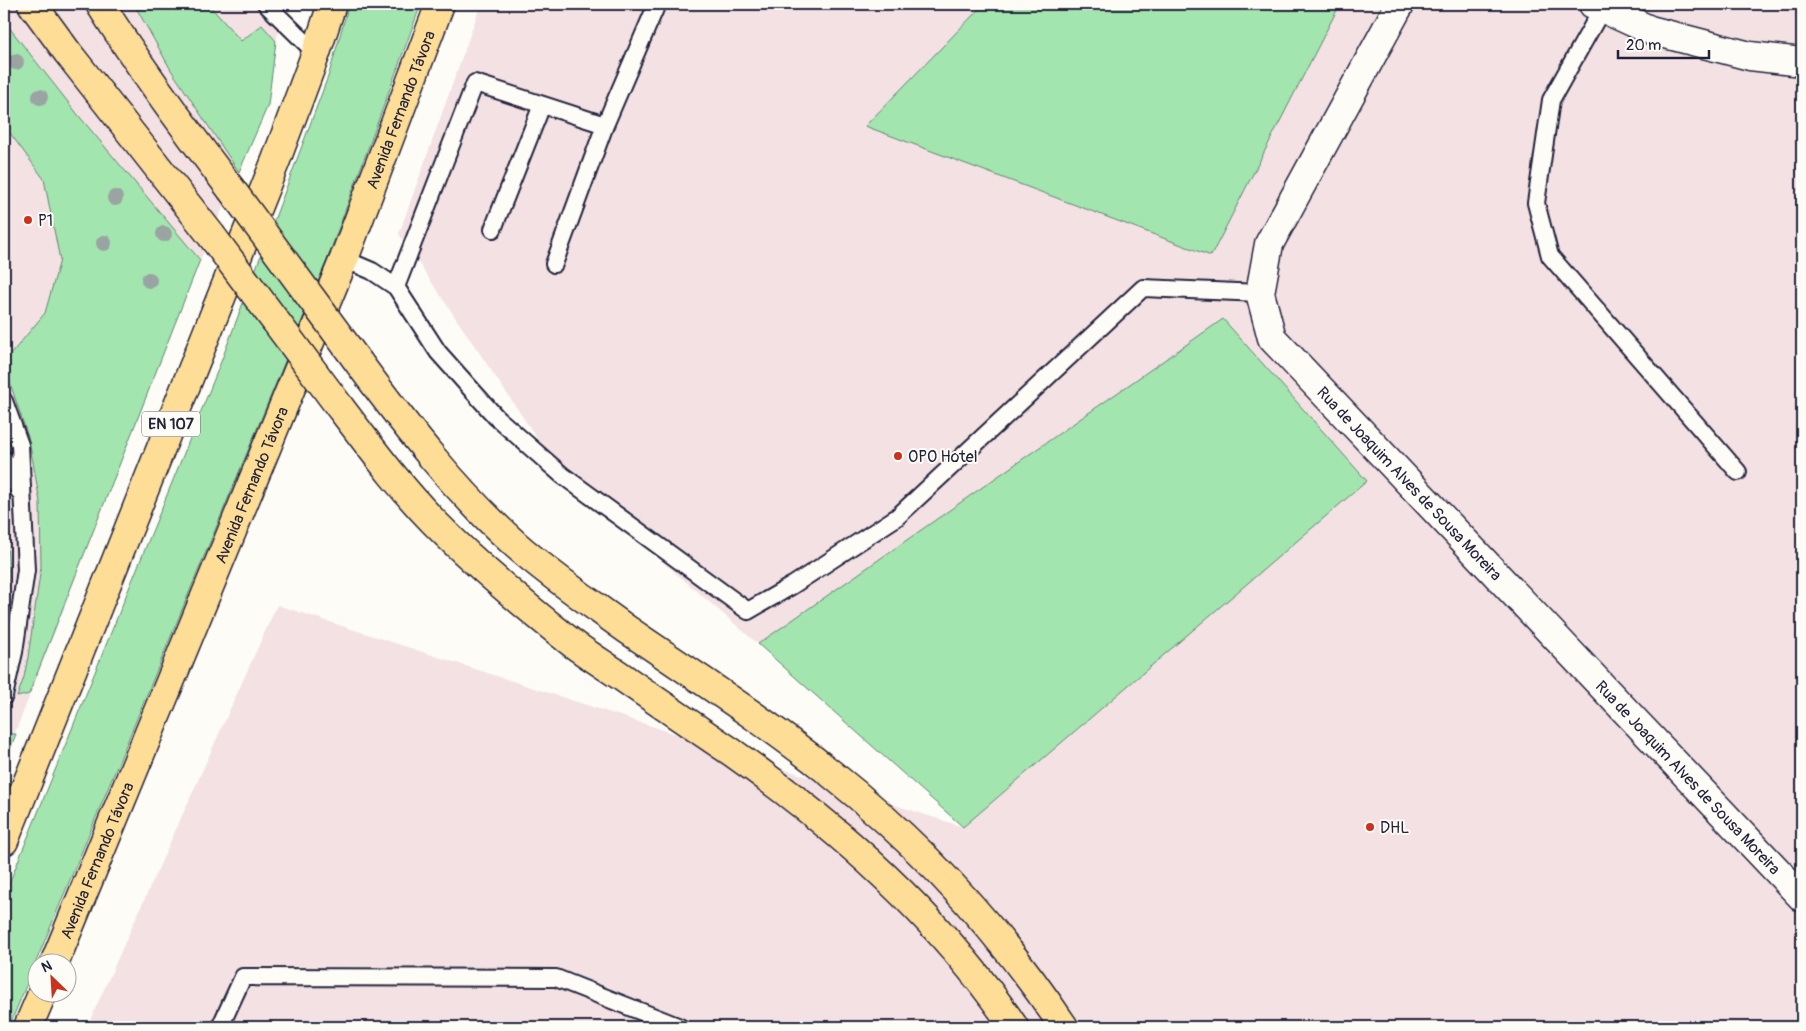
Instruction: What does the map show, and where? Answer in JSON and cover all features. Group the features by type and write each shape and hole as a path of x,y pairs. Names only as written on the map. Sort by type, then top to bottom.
{"main road":[{"path":"22,4 68,53"},
{"path":"32,4 211,236 338,406 389,471 426,513 478,565 573,644 735,755 832,830 883,875 928,921 964,962 1014,1027"},
{"path":"100,4 127,47 167,104 359,363 430,455 471,502 517,546 566,587 773,731 828,771 877,812 968,902 1010,952 1064,1027"},
{"name":"EN 107","path":"4,842 272,169 316,53 332,4"},
{"name":"Avenida Fernando Távora","path":"58,954 344,260 440,4"},
{"path":"28,1027 38,1004"}],"street":[{"name":"Rua de Joaquim Alves de Sousa Moreira","path":"1400,4 1269,244 1260,293 1272,338 1802,897"},
{"path":"1597,6 1650,30 1750,56 1802,62"}],"lane":[{"path":"266,4 316,53"},
{"path":"554,264 605,125 657,4"},
{"path":"1597,6 1551,100 1536,203 1550,256 1738,472"},
{"path":"396,287 475,83 605,125"},
{"path":"493,229 542,104"},
{"path":"344,260 372,271 396,287 438,352 496,417 562,475 748,611 794,585 897,517 1143,288 1260,293"},
{"path":"4,401 20,445 26,570 14,652 4,696"},
{"path":"4,459 24,500"},
{"path":"220,1027 243,977 556,978 680,1027"}],"shaded area":[{"path":"4,4 287,4 276,41 268,105 200,260 4,761"},
{"path":"481,4 1802,4 1802,1027 87,1027 277,605 963,827 1223,319 758,644 562,475 399,234"}],"green space":[{"path":"134,4 208,4 241,41 262,25 276,41 268,105 239,172 171,70"},
{"path":"349,4 421,4 327,260 39,954 28,954 28,981 9,1027 4,1027 4,896 219,367 329,74"},
{"path":"984,4 1340,4 1211,256 865,126"},
{"path":"4,21 79,116 200,260 29,694 17,697 28,657 41,567 40,502 29,440 8,377 5,361 45,313 60,260 44,179 4,125"},
{"path":"1223,319 1367,481 963,827 758,644"},
{"path":"4,499 9,570 7,609 4,617"},
{"path":"16,734 4,764 4,735"}],"place":[{"name":"P1","path":"28,220"},
{"name":"OPO Hotel","path":"898,456"},
{"name":"DHL","path":"1370,827"}]}
